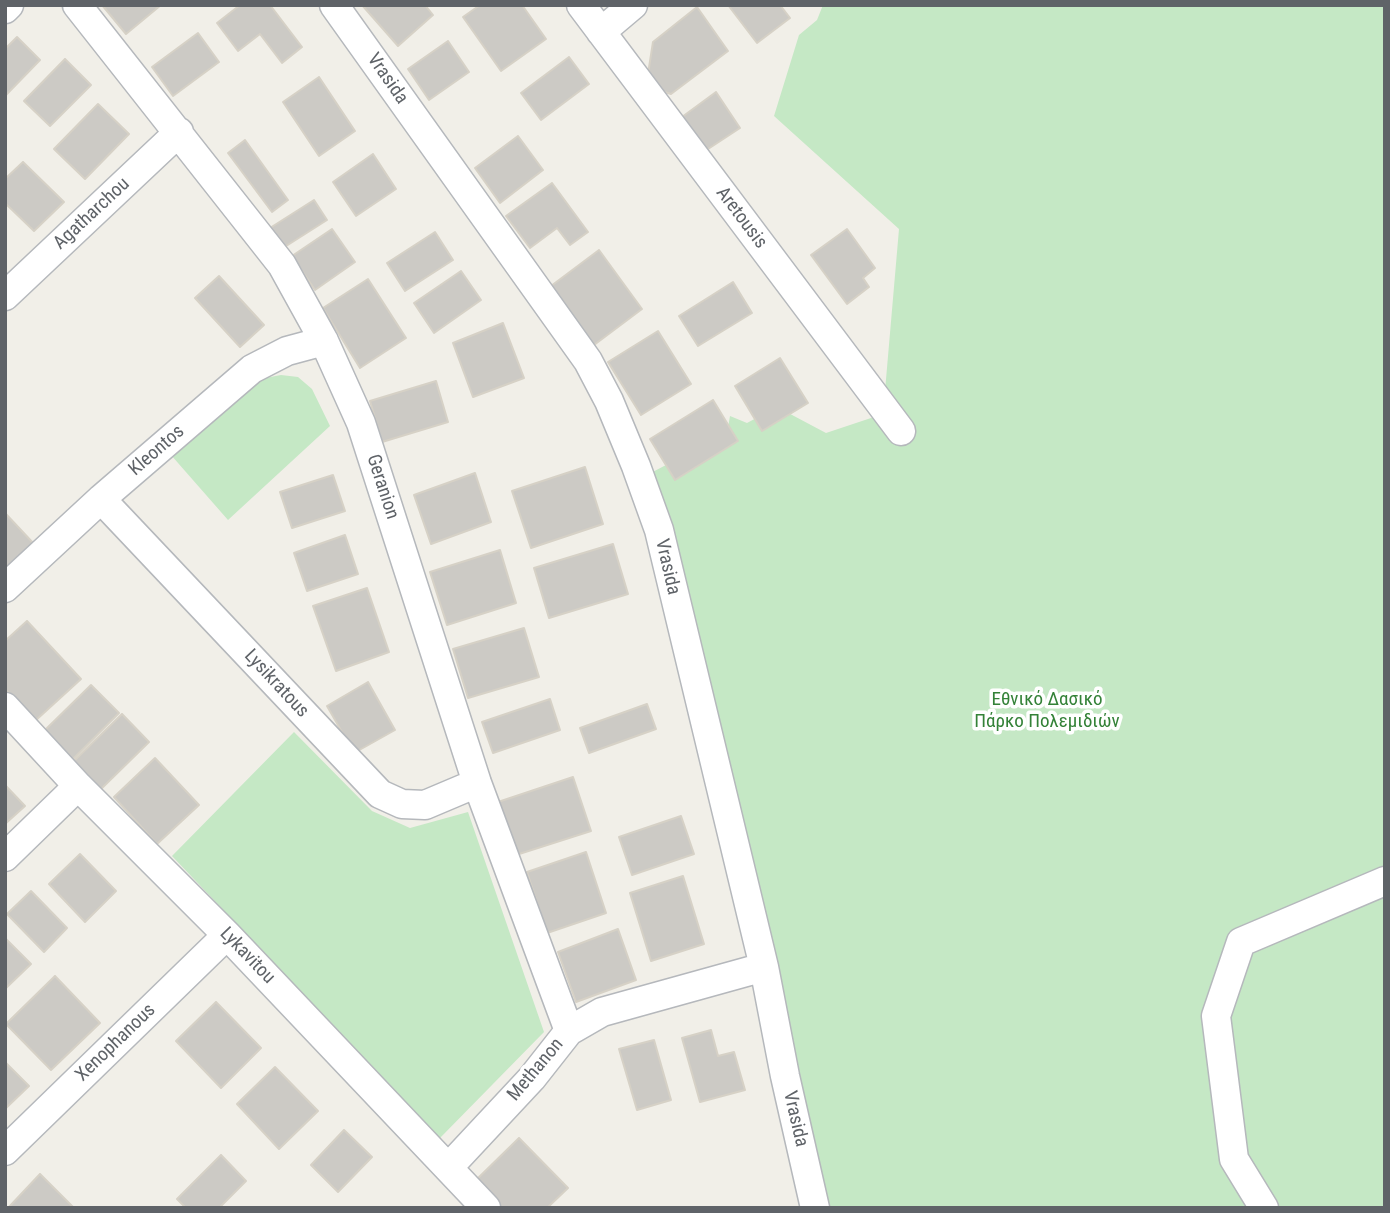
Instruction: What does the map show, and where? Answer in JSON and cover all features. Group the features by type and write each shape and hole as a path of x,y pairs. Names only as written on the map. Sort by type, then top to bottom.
{"street":[{"path":"5,9 9,5"},
{"name":"Geranion","path":"77,5 282,265 324,341 361,423 477,783 569,1031"},
{"name":"Vrasida","path":"334,5 588,361 609,401 636,466 659,530 764,967 815,1208"},
{"name":"Aretousis","path":"581,5 901,431"},
{"path":"601,32 633,5"},
{"name":"Agatharchou","path":"5,296 179,132"},
{"name":"Kleontos","path":"5,588 101,499 252,369 287,351 324,341"},
{"name":"Lysikratous","path":"101,499 380,794 402,804 425,805 477,783"},
{"name":"Lykavitou","path":"5,708 78,786 227,935 486,1208"},
{"path":"5,857 78,786"},
{"path":"1264,1208 1234,1159 1216,1016 1241,942 1385,881"},
{"name":"Xenophanous","path":"5,1151 227,935"},
{"name":"Methanon","path":"448,1168 532,1079 569,1031 602,1012 764,967"}],"green space":[{"name":"Εθνικό Δασικό Πάρκο Πολεμιδιών","path":"823,5 1385,5 1385,1208 813,1208 674,598 680,553 645,476 727,433 730,416 747,423 777,407 826,433 883,414 899,229 774,116 799,35 817,20"},
{"path":"281,375 298,377 312,389 330,426 228,520 171,455 260,379"},
{"path":"294,732 372,811 410,828 468,812 544,1032 440,1138 172,856"}],"building":[{"path":"102,5 161,5 126,34"},
{"path":"240,5 270,5 302,47 282,63 260,34 238,51 217,23"},
{"path":"362,5 425,5 433,15 398,46"},
{"path":"480,5 522,5 546,39 501,71 463,17"},
{"path":"728,5 780,5 790,18 757,43"},
{"path":"697,7 728,51 671,94 661,91 648,74 653,42"},
{"path":"198,33 219,62 173,96 152,67"},
{"path":"17,37 40,60 5,96 5,49"},
{"path":"448,41 469,72 429,100 408,69"},
{"path":"569,57 589,84 541,120 521,93"},
{"path":"65,59 91,85 50,126 24,101"},
{"path":"319,77 355,131 319,156 283,102"},
{"path":"716,92 740,128 705,151 682,117"},
{"path":"98,104 129,134 85,179 54,149"},
{"path":"518,136 543,170 500,203 475,168"},
{"path":"245,140 288,200 272,212 228,153"},
{"path":"373,154 396,189 356,216 333,182"},
{"path":"23,162 64,202 34,231 5,203 5,179"},
{"path":"552,183 588,232 570,245 557,228 530,248 506,216"},
{"path":"314,200 327,220 283,248 270,228"},
{"path":"332,229 355,262 315,290 292,256"},
{"path":"847,229 875,268 863,278 869,287 847,304 811,255"},
{"path":"435,232 453,260 405,291 387,263"},
{"path":"599,250 642,309 594,345 551,286"},
{"path":"461,271 481,300 434,333 414,303"},
{"path":"219,276 264,325 240,347 195,298"},
{"path":"368,279 406,338 360,368 323,308"},
{"path":"733,282 752,313 698,346 679,316"},
{"path":"503,323 524,378 473,397 453,343"},
{"path":"658,331 691,384 641,415 608,362"},
{"path":"780,358 808,403 762,431 735,386"},
{"path":"436,381 448,422 382,442 370,401"},
{"path":"713,400 738,441 675,480 650,439"},
{"path":"585,467 603,524 531,548 512,491"},
{"path":"475,473 491,522 431,544 414,495"},
{"path":"333,475 345,511 292,528 280,492"},
{"path":"5,513 35,545 10,568 5,563"},
{"path":"345,535 358,574 307,591 294,553"},
{"path":"613,544 628,594 549,618 534,568"},
{"path":"500,550 516,603 447,625 430,572"},
{"path":"367,588 389,652 336,671 313,606"},
{"path":"27,621 81,679 35,721 5,689 5,641"},
{"path":"524,628 539,677 468,698 453,649"},
{"path":"368,682 395,730 354,753 327,706"},
{"path":"91,685 119,713 71,761 43,732"},
{"path":"550,699 560,730 493,753 482,722"},
{"path":"647,704 656,729 589,753 580,728"},
{"path":"122,714 149,742 101,789 74,761"},
{"path":"155,758 199,805 157,844 114,797"},
{"path":"573,777 591,831 516,855 498,802"},
{"path":"5,785 25,806 5,824"},
{"path":"681,816 694,854 632,875 619,837"},
{"path":"586,852 606,913 547,933 527,872"},
{"path":"80,854 116,891 85,922 49,884"},
{"path":"683,876 704,944 651,961 630,893"},
{"path":"31,891 67,928 44,952 7,914"},
{"path":"618,929 636,980 576,1002 558,952"},
{"path":"5,938 31,964 5,989"},
{"path":"55,976 100,1023 51,1070 6,1024"},
{"path":"216,1002 261,1048 221,1088 176,1041"},
{"path":"711,1030 718,1056 734,1052 745,1090 700,1102 682,1038"},
{"path":"654,1040 671,1100 637,1110 619,1049"},
{"path":"5,1062 29,1086 5,1109"},
{"path":"275,1067 318,1111 279,1149 237,1104"},
{"path":"344,1130 372,1157 338,1192 311,1165"},
{"path":"519,1138 568,1188 547,1208 500,1208 474,1182"},
{"path":"221,1155 246,1181 219,1208 186,1208 177,1199"},
{"path":"40,1174 74,1208 8,1208"}]}
